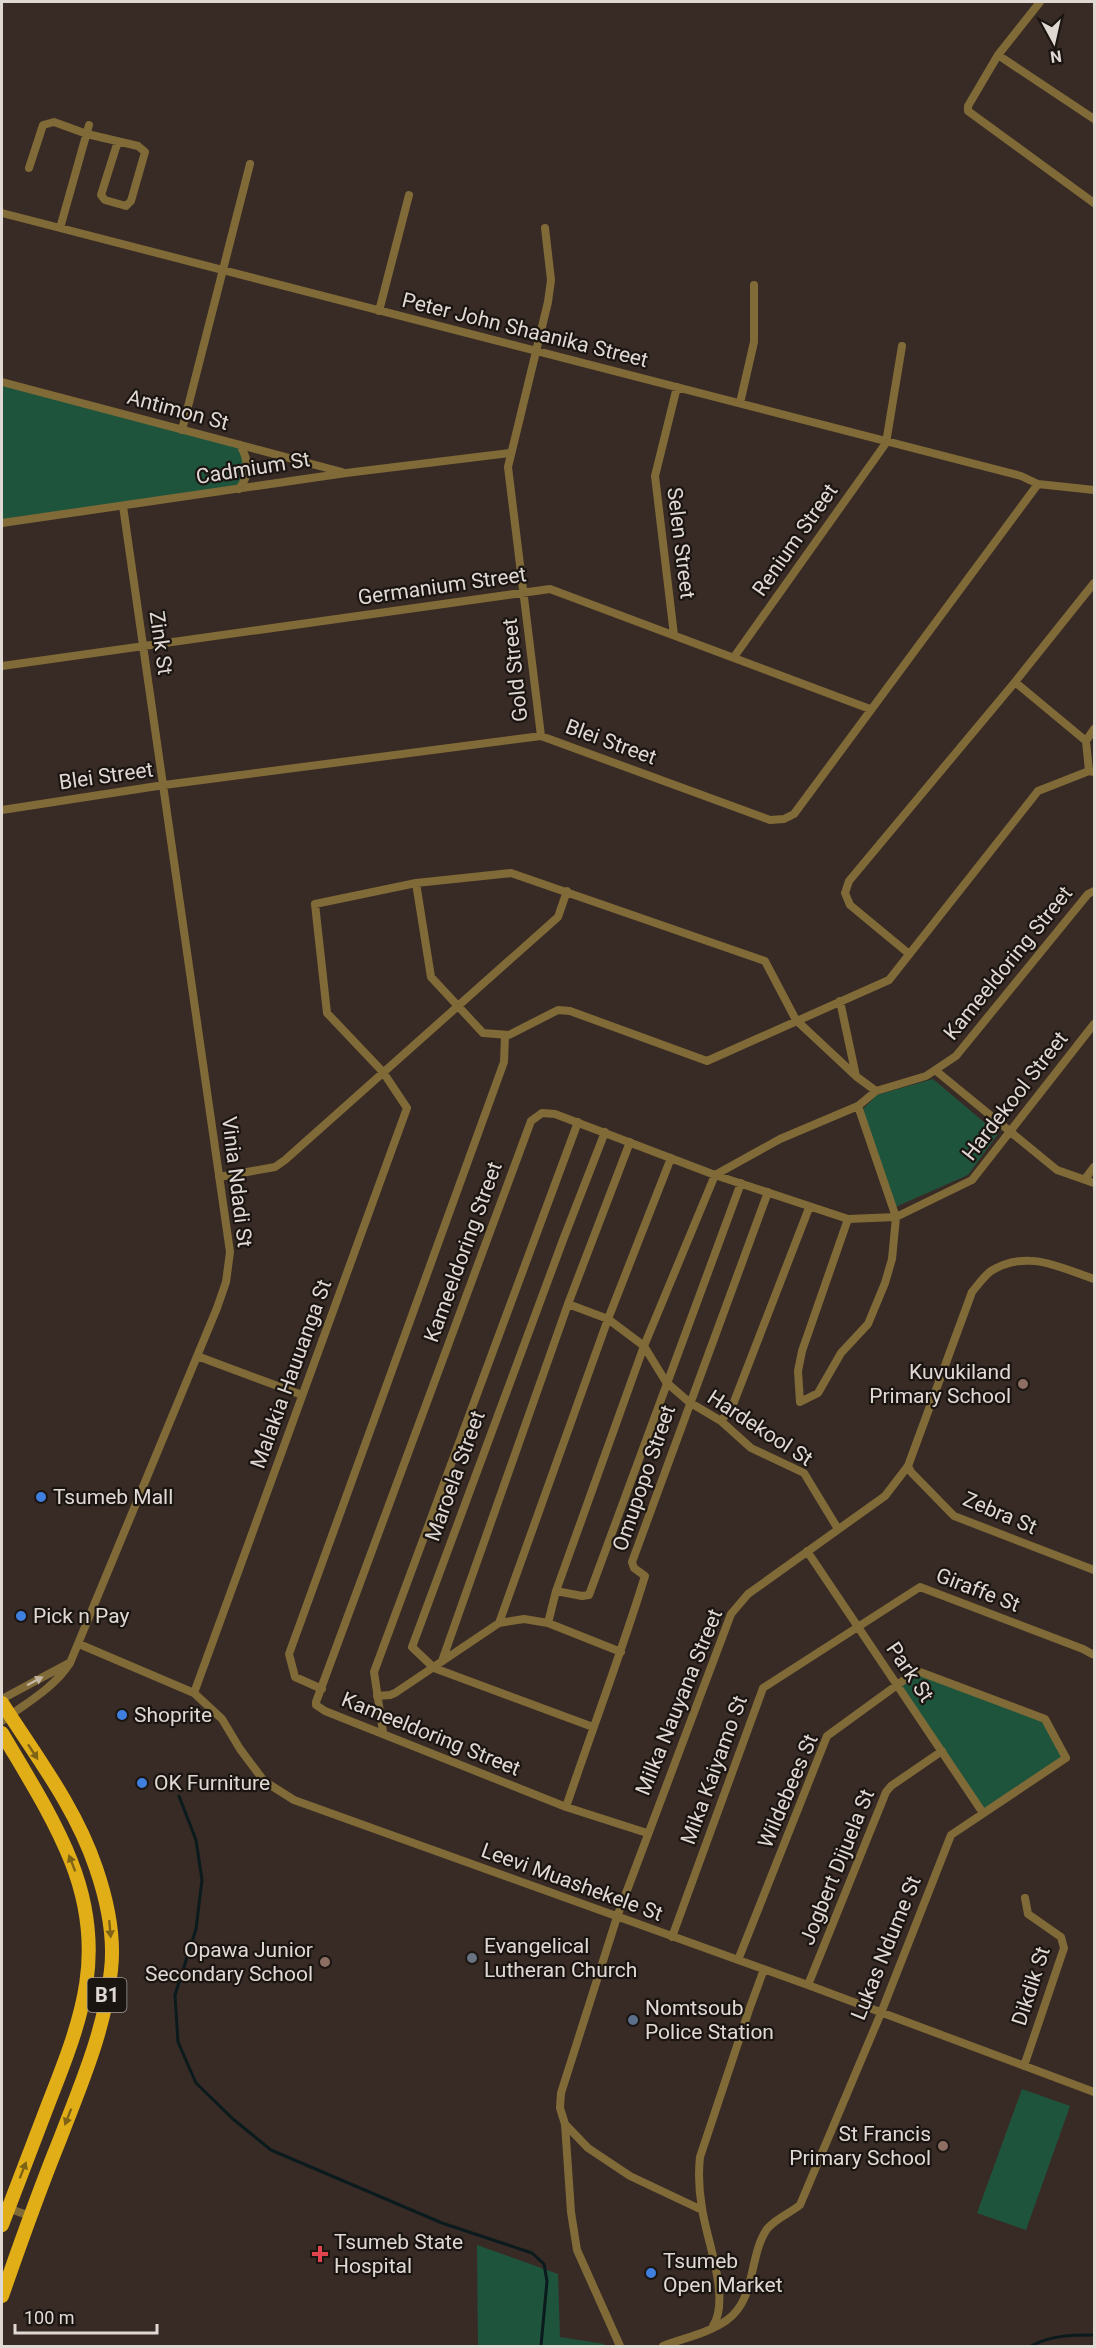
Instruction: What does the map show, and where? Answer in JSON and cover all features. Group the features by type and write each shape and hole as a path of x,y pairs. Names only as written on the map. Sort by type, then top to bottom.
{"highway":[{"name":"B1","path":"2,1701 5,1718 72,1813 96,1867 110,1929 111,1968 97,2040 2,2296"},
{"name":"B1","path":"2,1733 72,1861 85,1910 90,1964 87,1988 76,2033 5,2207 2,2225"}],"street":[{"path":"1040,2 998,55 968,106 970,114 1095,203"},
{"path":"998,55 1095,119"},
{"path":"28,168 43,125 54,122 138,146 145,152 131,201 126,206 105,200 101,195 118,141"},
{"path":"60,228 88,130"},
{"path":"182,429 250,164"},
{"path":"379,311 409,195"},
{"name":"Peter John Shaanika Street","path":"2,213 1021,476 1038,484 1095,490"},
{"name":"Gold Street","path":"541,736 508,467 537,352 551,280 545,228"},
{"path":"740,403 754,342 754,285"},
{"path":"886,443 902,346"},
{"name":"Antimon St","path":"2,382 346,473"},
{"name":"Selen Street","path":"674,635 655,476 677,387"},
{"name":"Renium Street","path":"734,657 886,443"},
{"path":"239,489 245,481 247,470 247,460 240,445"},
{"name":"Cadmium St","path":"2,523 346,473 510,453"},
{"name":"Blei Street","path":"2,810 164,785 541,736 770,820 783,819 794,813 1038,484"},
{"name":"Zink St","path":"123,506 164,785"},
{"path":"908,953 850,905 845,893 849,881 1095,583"},
{"name":"Germanium Street","path":"2,666 544,590 556,591 870,709"},
{"path":"416,883 431,977 483,1033 509,1035 558,1010 570,1011 707,1061 716,1059 796,1020 888,980 1038,791 1092,771 1086,741 1015,682"},
{"path":"1086,741 1095,729"},
{"name":"Vinia Ndadi St","path":"5,1718 39,1696 64,1673 70,1663 226,1282 230,1252 164,785"},
{"path":"383,1072 327,1013 314,905 316,902 416,883 511,873 765,961 796,1020 857,1077 876,1091"},
{"path":"219,1177 275,1167 558,917 567,891"},
{"name":"Kameeldoring Street","path":"647,1833 566,1807 320,1708 316,1702 531,1121 542,1113 555,1114 715,1175 780,1139 858,1106 876,1091 926,1076 956,1056 1088,894 1095,891"},
{"path":"840,1001 857,1077"},
{"name":"Hardekool Street","path":"896,1217 972,1180 1095,1024"},
{"path":"322,1689 295,1677 289,1654 504,1062 505,1035"},
{"path":"935,1070 1057,1170 1095,1183"},
{"name":"Malakia Hauuanga St","path":"194,1693 407,1108 383,1072"},
{"path":"848,1219 802,1351 798,1371 800,1402 818,1393 841,1353 868,1324 885,1283 892,1258 896,1217 858,1106"},
{"path":"383,1732 374,1672 578,1122"},
{"name":"Maroela Street","path":"593,1727 434,1668 412,1647 605,1132"},
{"path":"442,1661 568,1304 630,1142"},
{"path":"499,1623 608,1319 670,1158"},
{"path":"1085,1179 1095,1167"},
{"path":"548,1623 556,1591 644,1346 715,1175 809,1208 848,1219 896,1217"},
{"path":"556,1591 582,1596 589,1595 741,1183"},
{"name":"Omupopo Street","path":"566,1807 621,1652 645,1576 634,1568 632,1562 768,1192"},
{"path":"721,1421 732,1407 809,1208"},
{"name":"Milka Nauyana Street","path":"565,2124 560,2108 561,2092 617,1917 731,1614 748,1594 885,1496 908,1466 972,1292 990,1272 1016,1261 1038,1259 1095,1279"},
{"name":"Hardekool St","path":"568,1304 608,1319 644,1346 666,1382 689,1402 721,1421 751,1448 804,1473 838,1528"},
{"path":"197,1356 302,1395"},
{"name":"Zebra St","path":"908,1466 911,1473 954,1516 1095,1570"},
{"name":"Park St","path":"807,1551 983,1813"},
{"name":"Giraffe St","path":"858,1627 920,1587 1092,1654"},
{"path":"377,1696 390,1695 499,1623 524,1619 548,1623 621,1652"},
{"name":"Mika Kaiyamo St","path":"672,1937 763,1689 858,1627"},
{"name":"Leevi Muashekele St","path":"79,1644 194,1693 222,1719 240,1749 264,1781 294,1800 808,1985 1095,2092"},
{"path":"2,1701 70,1663"},
{"name":"Wildebees St","path":"738,1960 826,1738 915,1672 1045,1719 1066,1755"},
{"name":"Jogbert Dijuela St","path":"808,1985 886,1792 942,1751"},
{"name":"Lukas Ndume St","path":"711,2329 728,2319 747,2294 756,2253 769,2228 800,2205 881,2013 948,1839 1064,1760 1066,1755"},
{"name":"Dikdik St","path":"1023,2066 1064,1948 1061,1937 1028,1914 1025,1898"},
{"path":"663,2346 711,2329 718,2316 717,2279 702,2210 698,2177 700,2157 749,2010 765,1970"},
{"path":"565,2124 588,2148 630,2176 702,2210"},
{"path":"565,2124 571,2212 578,2250 583,2267 620,2346"},
{"path":"5,2207 30,2216"}],"green space":[{"path":"2,382 240,445 247,460 239,489 2,523"},
{"path":"933,1079 998,1134 968,1175 893,1208 860,1112 877,1095"},
{"path":"915,1672 1045,1719 1066,1755 983,1813 897,1684"},
{"path":"1022,2089 1070,2106 1026,2230 977,2213"},
{"path":"477,2245 558,2274 560,2337 605,2346 478,2346"}],"waterway":[{"path":"179,1796 196,1840 202,1880 196,1929 175,1995 178,2042 196,2083 233,2119 271,2150 442,2223 532,2253 544,2264 547,2281 541,2346"},
{"path":"1031,2346 1054,2338 1094,2335"}],"place":[{"name":"Kuvukiland Primary School","path":"1023,1384"},
{"name":"Tsumeb Mall","path":"41,1497"},
{"name":"Pick n Pay","path":"21,1616"},
{"name":"Shoprite","path":"122,1715"},
{"name":"OK Furniture","path":"142,1783"},
{"name":"Evangelical Lutheran Church","path":"472,1958"},
{"name":"Opawa Junior Secondary School","path":"325,1962"},
{"name":"Nomtsoub Police Station","path":"633,2020"},
{"name":"St Francis Primary School","path":"943,2146"},
{"name":"Tsumeb State Hospital","path":"320,2254"},
{"name":"Tsumeb Open Market","path":"651,2273"}]}
